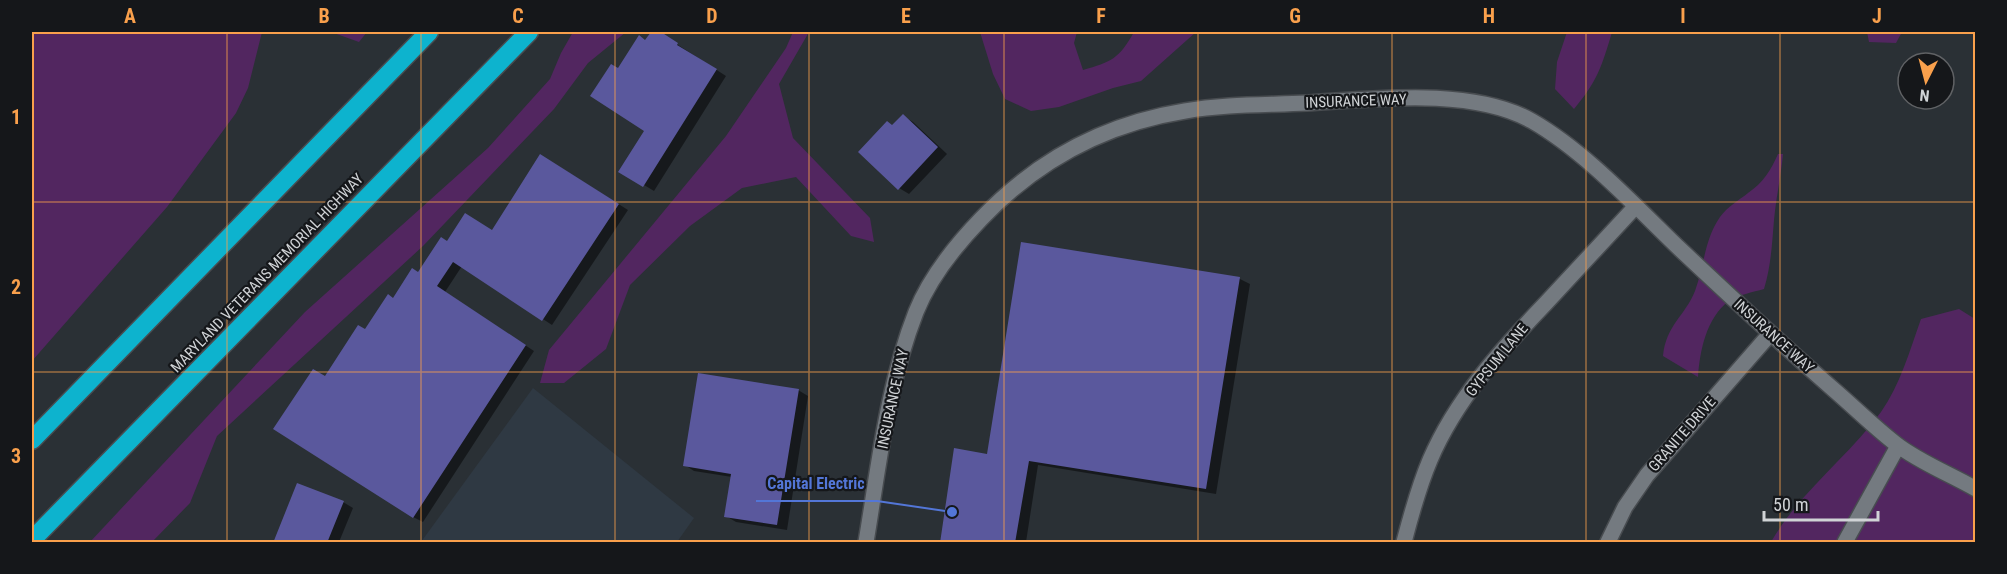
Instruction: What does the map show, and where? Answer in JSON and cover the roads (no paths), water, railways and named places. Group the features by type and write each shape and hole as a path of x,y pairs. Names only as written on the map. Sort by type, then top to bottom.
{"highway":[{"path":"32,440 429,32"},
{"name":"MARYLAND VETERANS MEMORIAL HIGHWAY","path":"32,540 530,32"}],"street":[{"name":"INSURANCE WAY","path":"866,543 894,380 917,308 954,249 990,209 1056,156 1096,136 1141,121 1184,111 1226,106 1430,99 1481,103 1529,120 1575,150 1770,333 1898,446 1976,489"},
{"name":"GYPSUM LANE","path":"1404,543 1414,504 1430,460 1458,408 1491,364 1520,331 1636,206"},
{"name":"GRANITE DRIVE","path":"1608,543 1625,507 1647,475 1770,333"},
{"path":"1845,543 1898,446"}],"place":[{"name":"Capital Electric","path":"952,512"}]}
